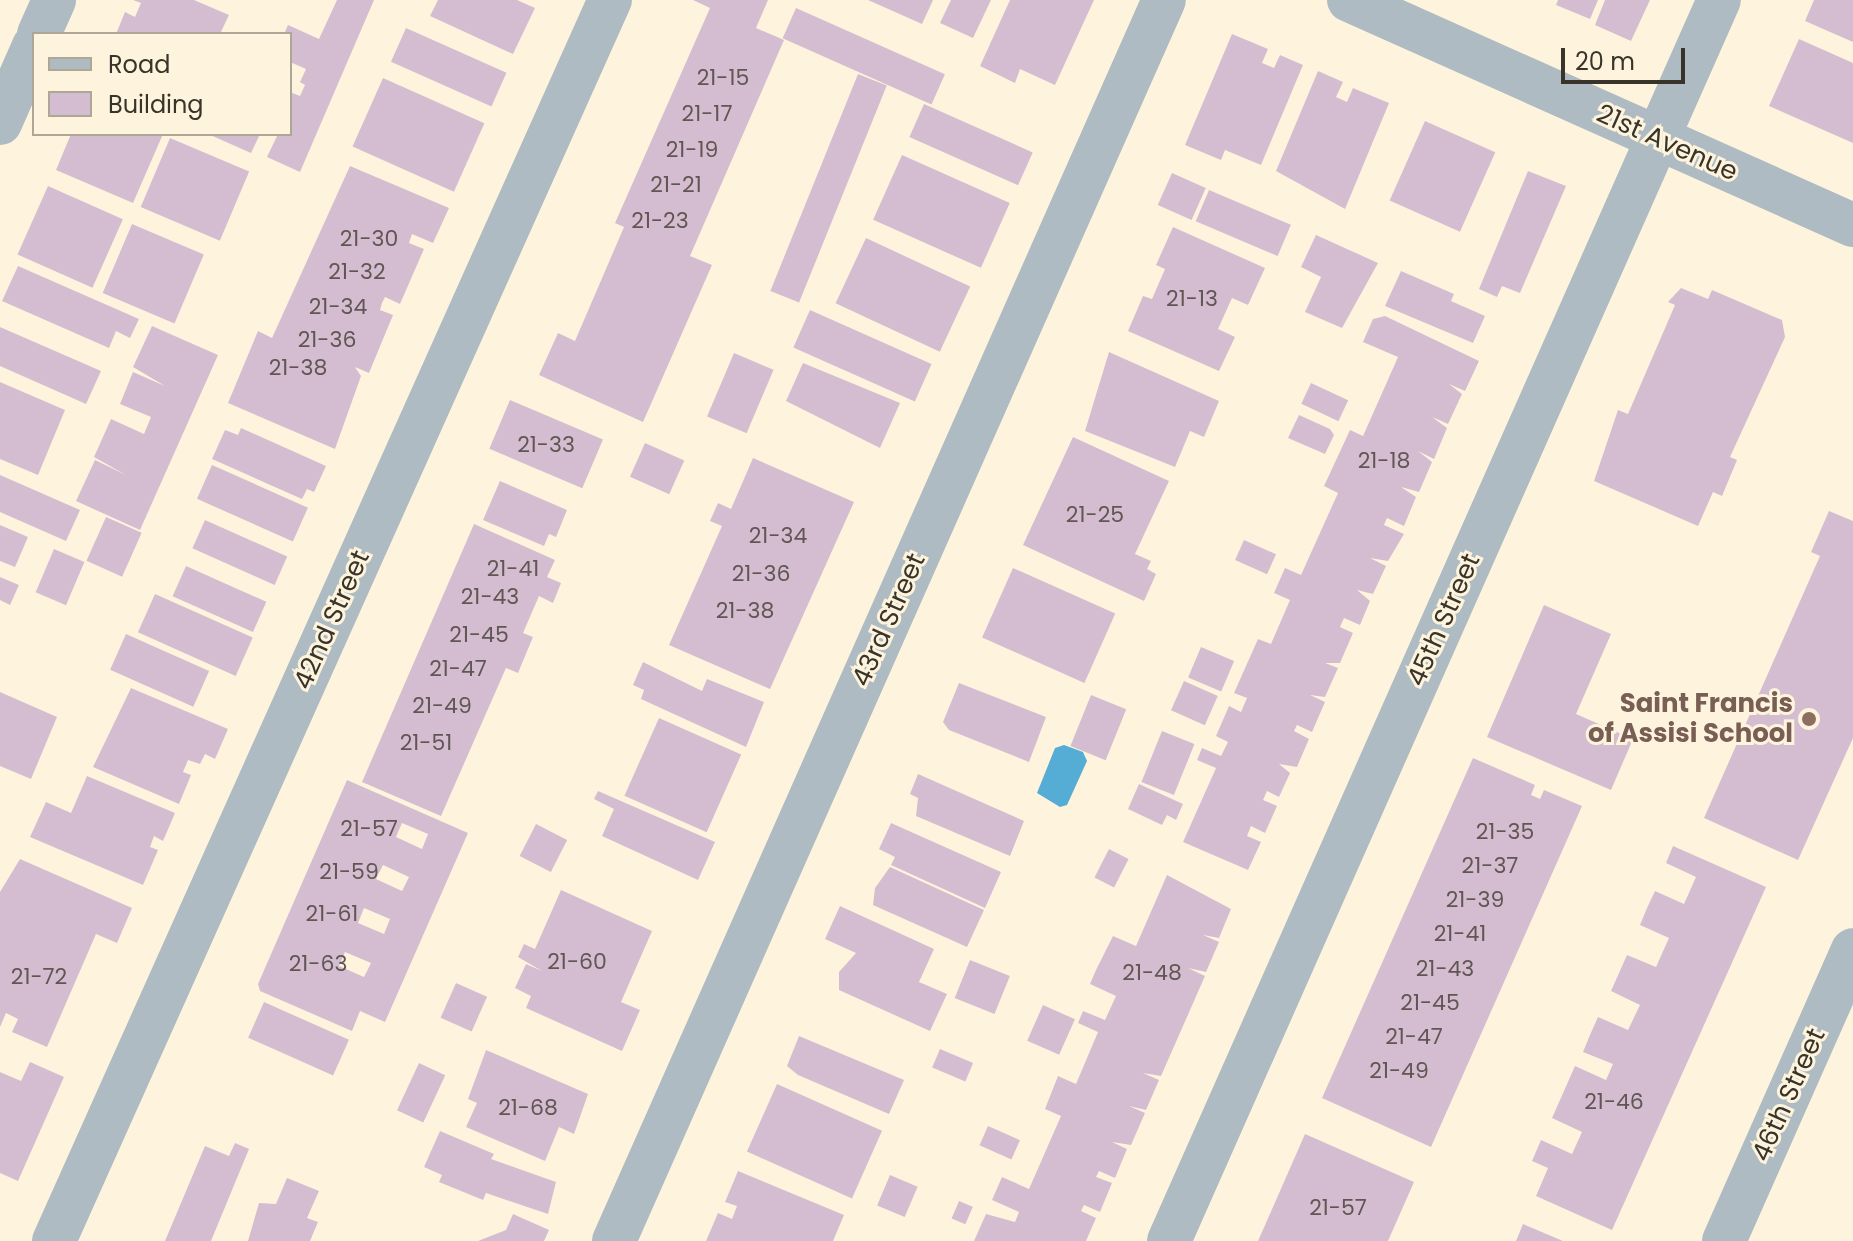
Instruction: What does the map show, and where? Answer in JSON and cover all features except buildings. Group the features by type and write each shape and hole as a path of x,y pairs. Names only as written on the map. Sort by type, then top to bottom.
{"street":[{"path":"40,32 54,0"},
{"name":"42nd Street","path":"54,1241 610,0"},
{"name":"43rd Street","path":"614,1241 1164,0"},
{"name":"21st Avenue","path":"1349,0 1853,225"},
{"name":"45th Street","path":"1169,1241 1719,0"},
{"path":"0,123 32,51"},
{"name":"46th Street","path":"1724,1241 1853,950"}],"water":[{"path":"1064,745 1083,752 1087,761 1067,805 1060,807 1037,793 1055,748"}],"place":[{"name":"Saint Francis of Assisi School","path":"1809,719"}]}
